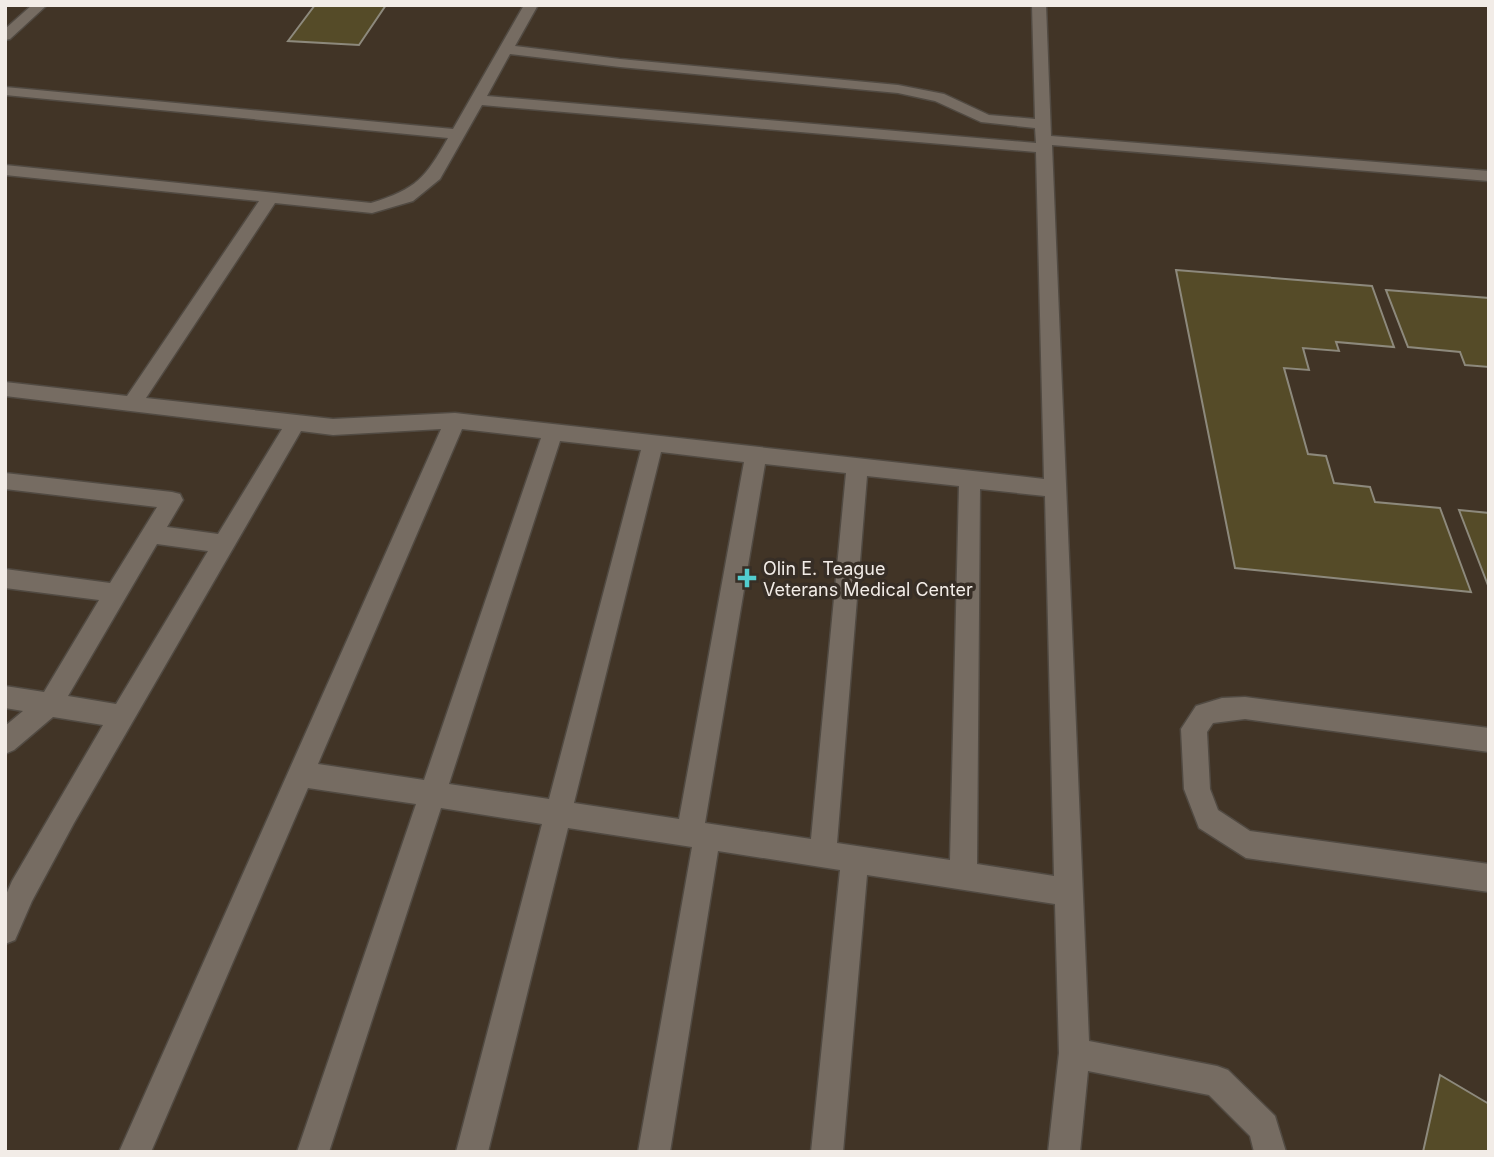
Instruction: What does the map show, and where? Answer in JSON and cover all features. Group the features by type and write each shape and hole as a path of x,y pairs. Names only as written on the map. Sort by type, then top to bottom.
{"lane":[{"path":"5,36 40,5"},
{"path":"5,170 372,208 407,198 434,176 531,5"},
{"path":"1039,5 1074,1053 1064,1152"},
{"path":"506,49 620,63 898,89 939,97 986,120 1043,137"},
{"path":"5,92 458,134"},
{"path":"477,100 1043,137 1489,176"},
{"path":"132,404 269,199"},
{"path":"5,388 333,427 455,421 1055,489"},
{"path":"135,1152 455,421"},
{"path":"5,930 28,880 295,424"},
{"path":"313,1152 553,432"},
{"path":"472,1152 653,444"},
{"path":"654,1152 756,455"},
{"path":"823,854 857,466"},
{"path":"963,876 970,479"},
{"path":"5,481 172,500 50,704 5,742"},
{"path":"151,534 224,544"},
{"path":"5,578 116,593"},
{"path":"5,697 122,716"},
{"path":"1489,740 1245,708 1222,709 1205,714 1194,729 1197,789 1208,819 1246,844 1489,878"},
{"path":"300,774 1069,892"},
{"path":"827,1152 855,859"},
{"path":"1074,1053 1217,1081 1264,1127 1270,1152"}],"shaded area":[{"name":"Olin E. Teague Veterans Medical Center","path":"5,5 1489,5 1489,1152 5,1152"}],"building":[{"path":"315,5 386,5 359,45 288,41"},
{"path":"1176,270 1372,286 1394,347 1336,342 1339,351 1303,348 1309,370 1284,368 1308,454 1326,456 1334,483 1370,487 1375,502 1440,508 1471,592 1235,568"},
{"path":"1386,290 1489,298 1489,367 1465,365 1460,352 1408,347"},
{"path":"1459,510 1489,513 1489,588"},
{"path":"1440,1075 1489,1104 1489,1152 1423,1152"}],"place":[{"name":"Olin E. Teague Veterans Medical Center","path":"747,578"}]}
